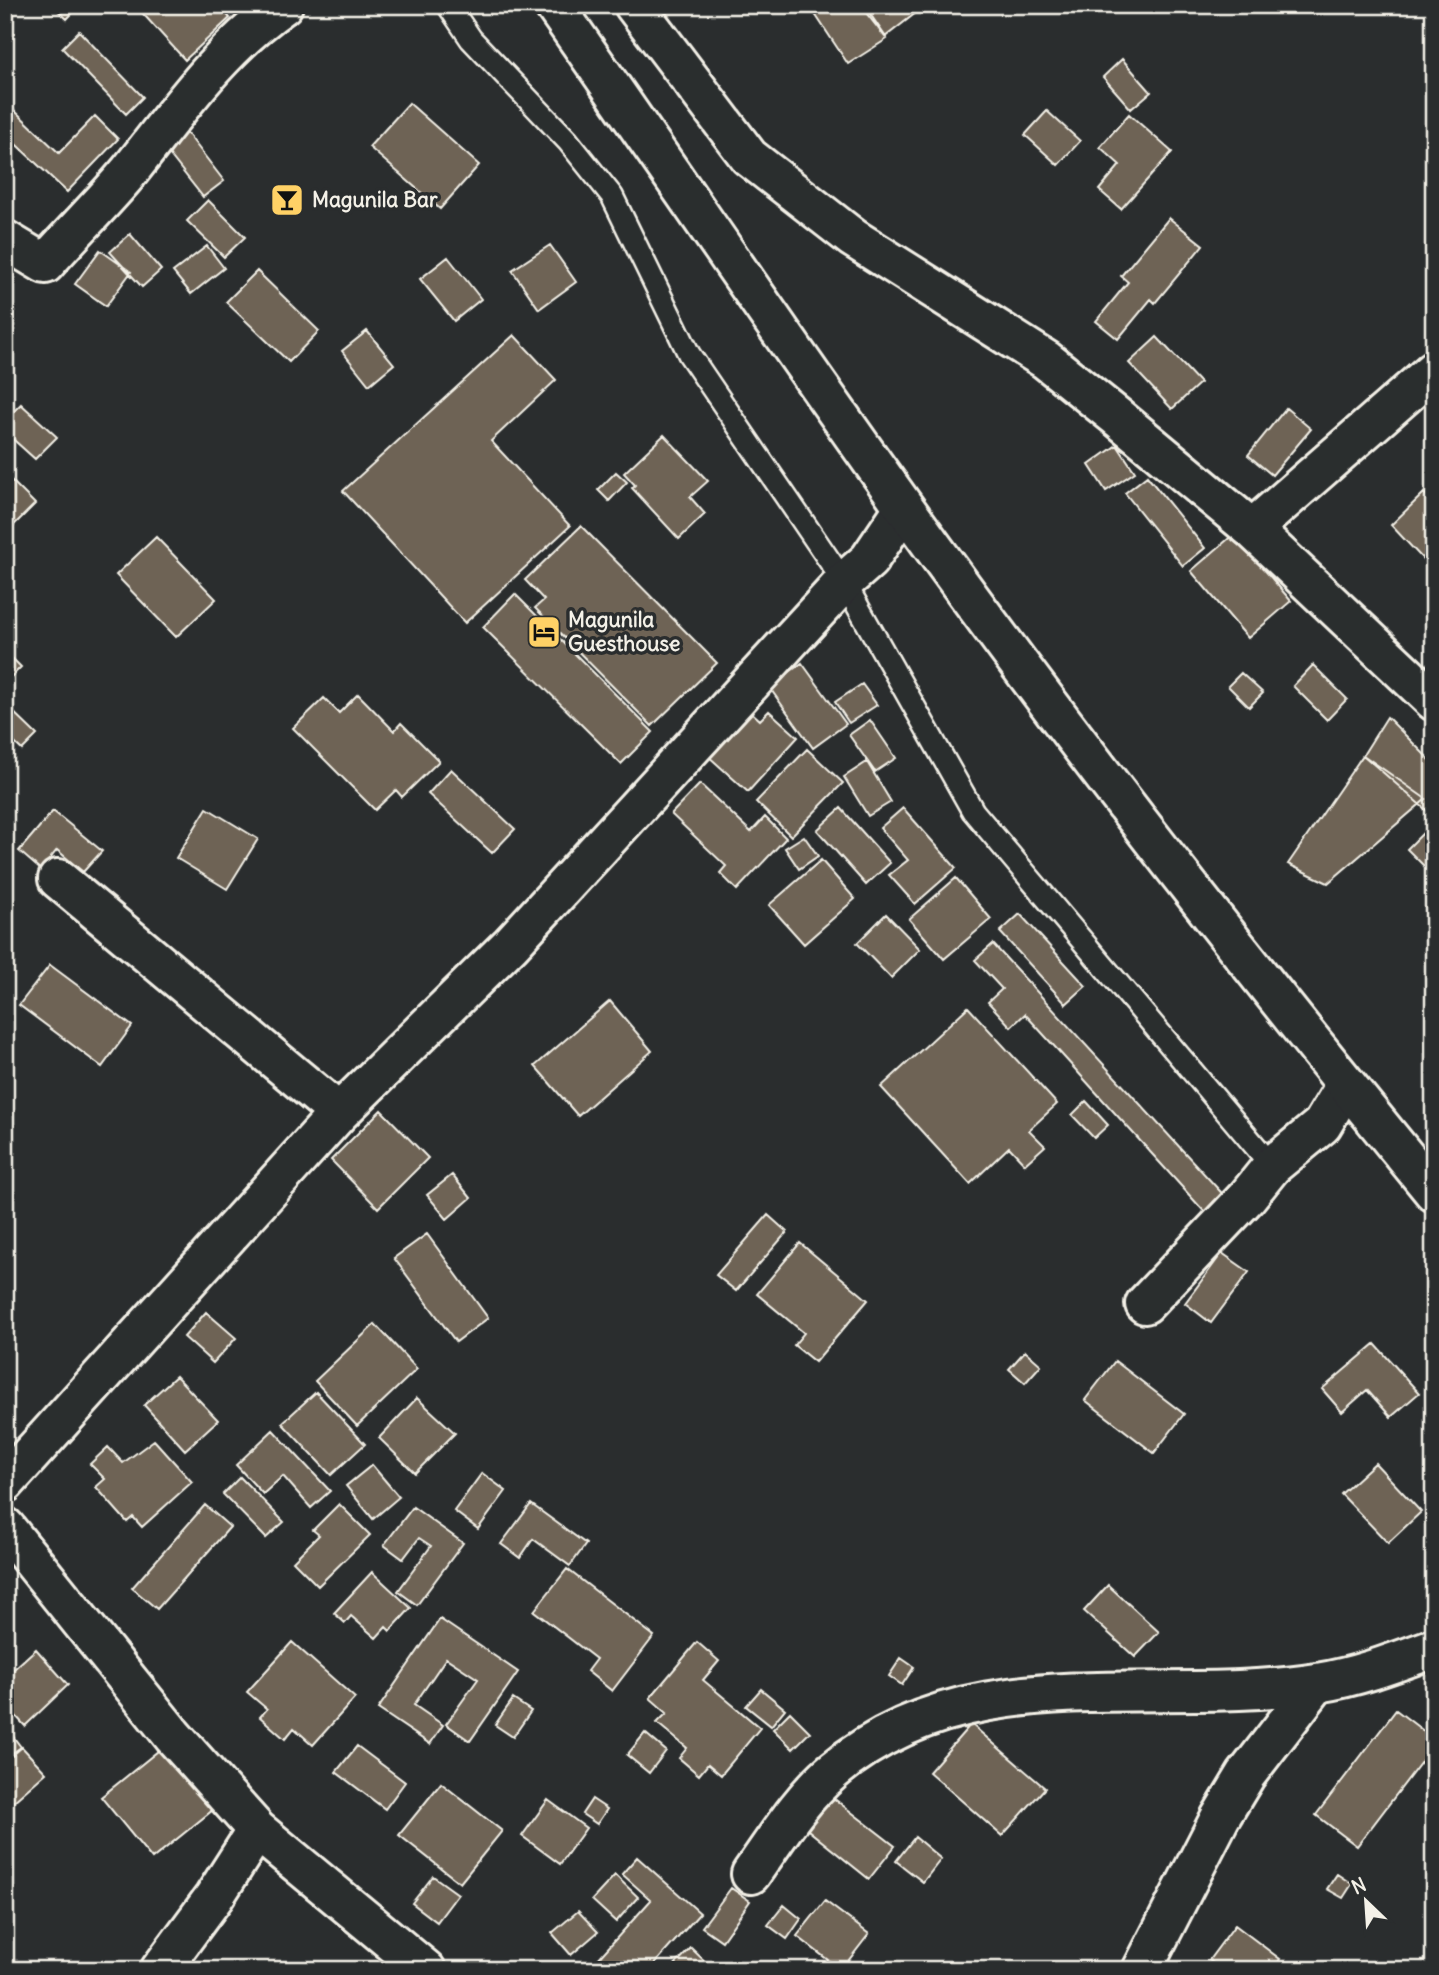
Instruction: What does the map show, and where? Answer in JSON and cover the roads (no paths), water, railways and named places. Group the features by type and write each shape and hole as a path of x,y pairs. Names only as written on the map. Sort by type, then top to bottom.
{"main road":[{"path":"5,240 45,264 125,175 203,76 257,23 283,5"},
{"path":"554,5 904,508 1114,791 1434,1192"},
{"path":"634,5 749,157 853,238 1046,360 1252,529 1434,701"},
{"path":"1252,529 1434,370"},
{"path":"5,1483 339,1112 511,944 844,582 869,560 904,508"},
{"path":"58,879 339,1112"},
{"path":"1145,1304 1247,1197 1272,1166 1322,1125 1346,1085"},
{"path":"5,1527 173,1736 257,1830 426,1970"},
{"path":"751,1874 802,1804 832,1772 863,1748 902,1727 956,1708 1031,1693 1191,1692 1317,1683 1392,1664 1434,1648"},
{"path":"1142,1970 1220,1818 1247,1774 1317,1683"},
{"path":"160,1970 214,1898 257,1830"}],"lane":[{"path":"448,5 471,39 568,141 611,196 689,354 844,582 973,811 1272,1166"}],"place":[{"name":"Magunila Bar","path":"287,200"},
{"name":"Magunila Guesthouse","path":"544,632"}]}
